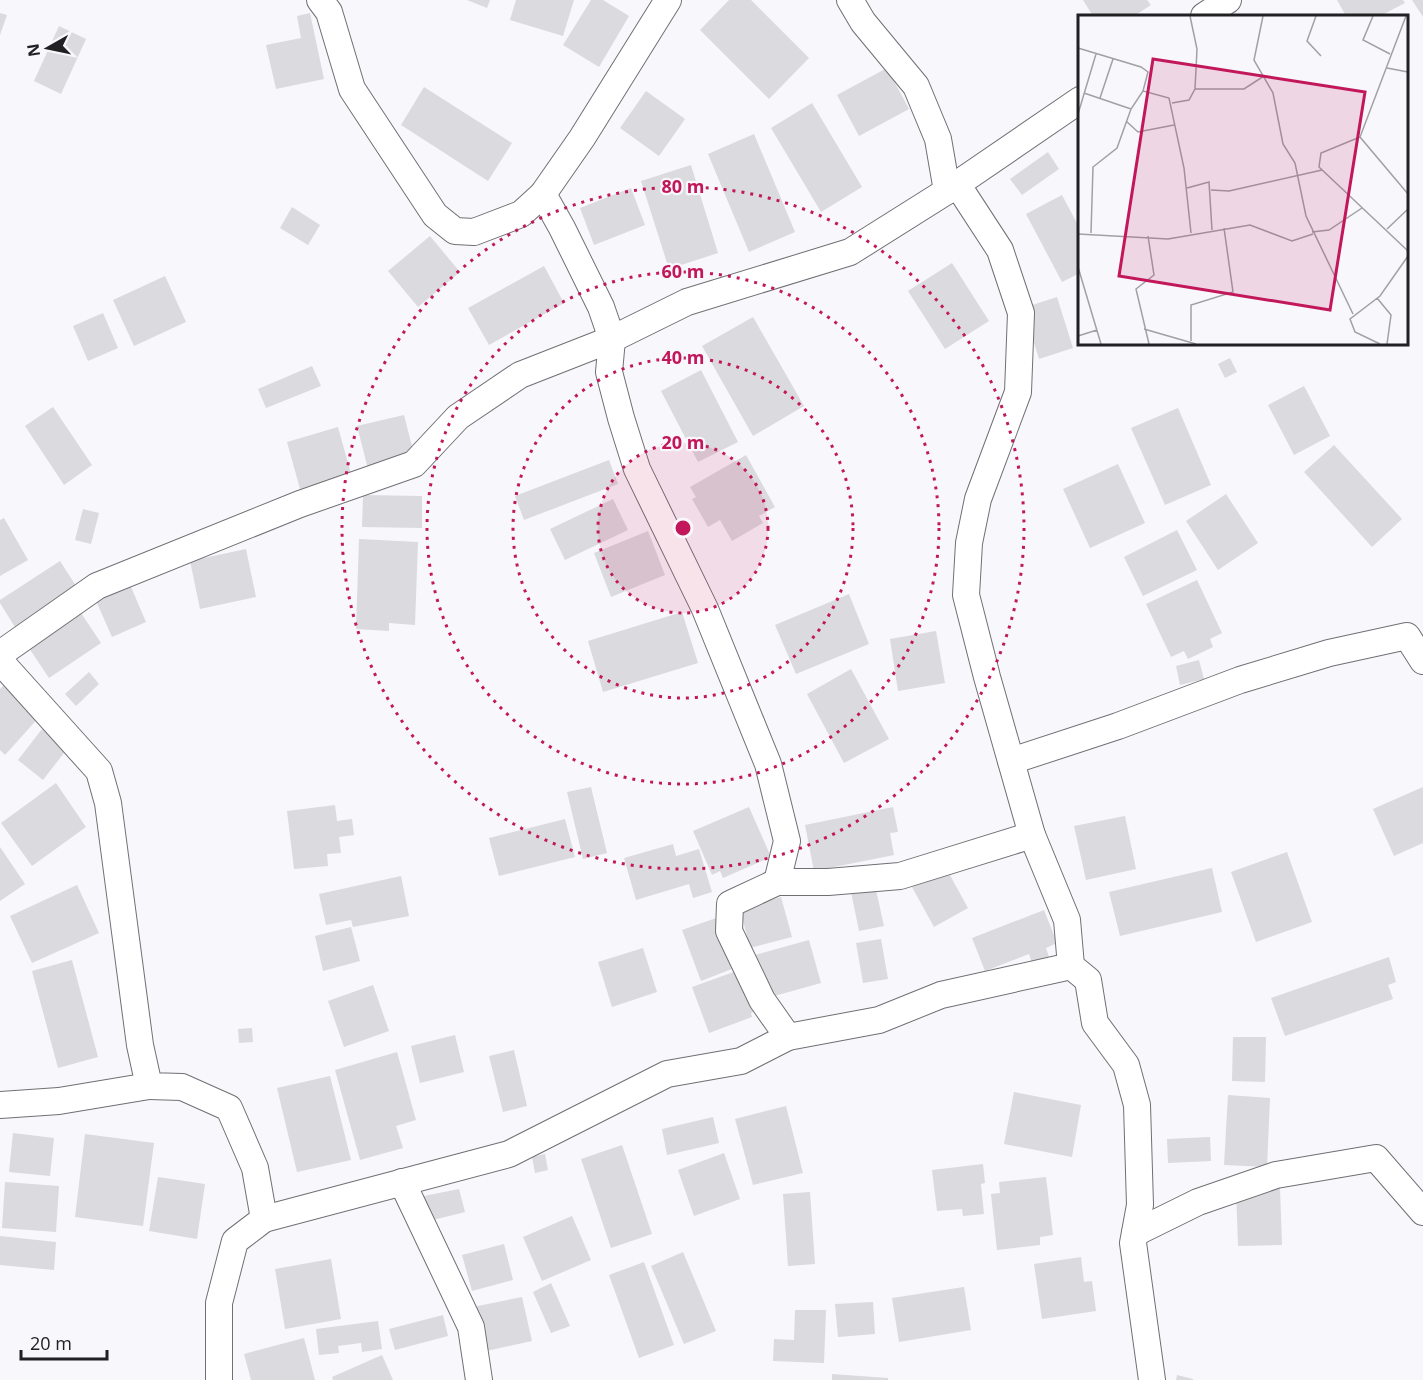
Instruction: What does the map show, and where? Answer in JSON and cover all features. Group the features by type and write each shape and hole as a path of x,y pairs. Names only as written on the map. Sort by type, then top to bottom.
{"street":[{"path":"320,0 329,12 352,89 435,215 455,231 474,232 521,214 543,194 582,138 668,0"},
{"path":"850,0 863,22 916,86 938,140 952,188 1000,250 1021,313 1018,392 978,499 969,543 966,595 1032,835 1067,920 1071,966 1088,980 1095,1023 1126,1065 1137,1105 1140,1205 1133,1243 1152,1380"},
{"path":"1205,15 1228,0"},
{"path":"0,654 97,586 300,504 414,464 458,417 520,375 612,339 687,302 850,252 952,188 1078,101"},
{"path":"543,194 596,297 612,339 609,372 637,469 705,609 768,764 787,841 777,882"},
{"path":"1011,761 1118,726 1240,680 1329,653 1407,636 1423,661"},
{"path":"0,661 99,771 108,803 140,1045 149,1086"},
{"path":"788,1036 762,1000 729,931 730,904 777,882 828,882 900,876 1032,835"},
{"path":"219,1380 219,1303 235,1241 264,1219 509,1154 667,1074 741,1061 788,1036 879,1020 941,995 1071,966"},
{"path":"0,1105 59,1101 149,1086 182,1087 229,1108 255,1168 264,1219"},
{"path":"1135,1233 1198,1202 1276,1175 1376,1158 1423,1212"},
{"path":"402,1182 471,1327 479,1380"}],"building":[{"path":"467,0 490,0 487,8"},
{"path":"516,0 574,0 563,36 510,20"},
{"path":"591,0 603,0 629,16 599,67 563,45"},
{"path":"729,0 751,0 809,58 769,99 700,30"},
{"path":"1083,0 1147,0 1151,5 1136,15 1092,15"},
{"path":"1337,0 1403,0 1405,3 1382,15 1345,15"},
{"path":"1412,0 1423,0 1423,17"},
{"path":"0,13 7,15 0,35"},
{"path":"310,13 324,79 276,89 266,45 301,38 297,16"},
{"path":"59,26 86,39 61,94 34,81"},
{"path":"887,68 909,109 859,136 837,95"},
{"path":"424,87 512,143 488,181 401,125"},
{"path":"646,91 685,119 659,156 620,128"},
{"path":"812,103 862,187 821,212 771,128"},
{"path":"754,134 795,232 749,252 708,154"},
{"path":"1048,152 1059,169 1022,195 1010,179"},
{"path":"691,165 718,253 669,269 641,181"},
{"path":"631,188 645,225 594,245 580,208"},
{"path":"1062,195 1078,225 1078,274 1062,282 1026,214"},
{"path":"292,207 320,225 308,245 280,228"},
{"path":"430,236 460,272 418,307 388,271"},
{"path":"952,263 989,321 945,349 908,291"},
{"path":"544,266 564,303 489,345 468,308"},
{"path":"165,276 186,322 134,346 113,300"},
{"path":"1057,297 1073,348 1039,359 1023,308"},
{"path":"103,313 118,348 88,361 73,326"},
{"path":"753,317 804,406 753,436 702,346"},
{"path":"1230,358 1237,372 1225,378 1218,364"},
{"path":"312,366 321,386 266,408 258,389"},
{"path":"701,370 738,442 698,462 661,391"},
{"path":"1304,386 1330,436 1294,455 1268,405"},
{"path":"53,407 92,465 64,485 25,426"},
{"path":"1178,408 1211,485 1165,505 1131,428"},
{"path":"404,415 415,458 368,469 357,426"},
{"path":"338,427 351,474 300,489 287,442"},
{"path":"1334,445 1402,519 1372,547 1304,472"},
{"path":"746,455 775,507 759,516 763,523 732,541 720,520 708,527 692,499 696,497 690,487"},
{"path":"609,460 618,484 524,520 515,496"},
{"path":"1118,464 1145,523 1090,548 1063,489"},
{"path":"1226,494 1258,543 1218,570 1186,521"},
{"path":"363,495 422,496 422,528 362,527"},
{"path":"613,499 628,530 565,560 550,529"},
{"path":"83,509 99,513 91,544 75,540"},
{"path":"4,518 28,560 0,576 0,520"},
{"path":"1177,530 1197,570 1143,596 1124,557"},
{"path":"648,531 665,575 611,597 594,553"},
{"path":"359,539 418,542 415,625 389,623 389,631 356,629"},
{"path":"246,549 256,597 200,609 190,561"},
{"path":"60,561 80,592 18,632 0,600"},
{"path":"128,580 146,622 112,637 93,594"},
{"path":"1197,580 1222,633 1210,639 1213,647 1188,659 1184,651 1171,657 1146,604"},
{"path":"849,594 869,644 796,674 775,625"},
{"path":"77,607 101,643 49,678 25,642"},
{"path":"682,612 698,663 603,692 588,641"},
{"path":"936,631 945,683 898,691 890,639"},
{"path":"1199,660 1204,679 1180,685 1176,666"},
{"path":"851,669 889,739 844,763 807,694"},
{"path":"89,672 99,684 76,706 65,694"},
{"path":"6,683 41,715 5,755 0,750 0,689"},
{"path":"42,729 67,749 43,780 18,760"},
{"path":"56,783 86,827 32,866 1,823"},
{"path":"591,787 607,853 583,859 567,792"},
{"path":"1423,787 1423,843 1394,856 1373,809"},
{"path":"335,805 337,821 352,819 354,835 339,837 341,853 327,854 328,866 294,869 287,811"},
{"path":"749,807 771,857 723,878 720,871 712,875 693,831"},
{"path":"893,807 898,832 890,833 894,855 814,871 805,825"},
{"path":"1125,816 1136,869 1086,880 1074,826"},
{"path":"565,819 575,857 499,876 489,838"},
{"path":"673,844 676,856 699,849 712,892 693,898 689,884 636,900 624,858"},
{"path":"0,847 25,884 0,901"},
{"path":"1287,852 1312,922 1256,942 1231,872"},
{"path":"946,868 968,908 934,927 912,887"},
{"path":"1212,868 1222,912 1120,936 1109,892"},
{"path":"401,876 409,916 353,927 351,920 326,925 319,894"},
{"path":"874,881 884,926 859,931 850,887"},
{"path":"77,885 99,933 32,963 10,916"},
{"path":"781,897 792,937 750,948 740,909"},
{"path":"1044,910 1057,943 1046,948 1049,957 1032,963 1029,954 985,971 972,938"},
{"path":"719,917 737,967 701,981 682,930"},
{"path":"351,927 360,961 323,971 315,936"},
{"path":"881,939 888,979 863,983 856,943"},
{"path":"809,940 821,983 767,998 755,955"},
{"path":"643,948 657,992 612,1007 598,962"},
{"path":"1389,957 1396,982 1388,985 1393,999 1285,1036 1271,998"},
{"path":"72,960 98,1057 58,1068 32,971"},
{"path":"742,969 757,1010 751,1013 752,1017 709,1033 692,987"},
{"path":"373,985 389,1031 344,1047 328,1001"},
{"path":"252,1028 253,1042 239,1043 238,1029"},
{"path":"455,1035 464,1072 420,1083 411,1046"},
{"path":"1233,1037 1266,1037 1265,1082 1232,1081"},
{"path":"514,1050 527,1106 503,1112 489,1056"},
{"path":"397,1052 416,1120 396,1126 403,1148 360,1160 335,1070"},
{"path":"330,1076 351,1160 297,1172 277,1088"},
{"path":"1014,1092 1081,1105 1072,1157 1004,1144"},
{"path":"1228,1095 1270,1098 1267,1167 1224,1165"},
{"path":"786,1106 803,1173 753,1185 735,1119"},
{"path":"713,1117 719,1143 667,1155 662,1129"},
{"path":"13,1133 54,1138 50,1176 9,1172"},
{"path":"85,1134 154,1143 143,1226 75,1217"},
{"path":"1210,1137 1211,1161 1168,1163 1167,1139"},
{"path":"622,1145 652,1234 611,1248 581,1159"},
{"path":"724,1153 740,1199 694,1216 678,1170"},
{"path":"545,1154 548,1170 535,1173 532,1157"},
{"path":"983,1164 985,1183 981,1184 984,1214 963,1216 962,1209 937,1211 932,1170"},
{"path":"158,1177 205,1184 197,1239 149,1231"},
{"path":"1046,1177 1053,1235 1040,1237 1040,1245 997,1250 991,1194 1000,1193 999,1182"},
{"path":"5,1182 59,1186 56,1232 2,1228"},
{"path":"1280,1188 1282,1245 1238,1246 1236,1189"},
{"path":"459,1189 465,1212 425,1222 419,1197"},
{"path":"810,1192 815,1264 788,1266 783,1194"},
{"path":"572,1216 591,1260 542,1281 523,1237"},
{"path":"0,1236 56,1242 54,1270 0,1265"},
{"path":"504,1244 513,1280 472,1291 462,1255"},
{"path":"683,1252 716,1331 684,1344 651,1266"},
{"path":"1081,1257 1084,1282 1092,1281 1096,1311 1042,1319 1034,1264"},
{"path":"331,1259 341,1319 285,1329 275,1269"},
{"path":"644,1262 674,1345 639,1358 609,1275"},
{"path":"551,1283 570,1326 551,1333 533,1292"},
{"path":"964,1287 971,1330 899,1342 892,1298"},
{"path":"522,1297 532,1341 482,1352 473,1307"},
{"path":"873,1302 875,1334 838,1337 835,1304"},
{"path":"795,1310 826,1310 824,1363 773,1361 774,1339 794,1340"},
{"path":"443,1315 448,1336 395,1350 389,1329"},
{"path":"378,1321 382,1349 362,1352 361,1343 338,1346 339,1353 319,1355 316,1329"},
{"path":"304,1338 315,1380 251,1380 244,1354"},
{"path":"382,1355 393,1380 333,1380 332,1377"},
{"path":"832,1374 888,1378 888,1380 832,1380"},
{"path":"1177,1375 1193,1379 1193,1380 1176,1380"}]}
